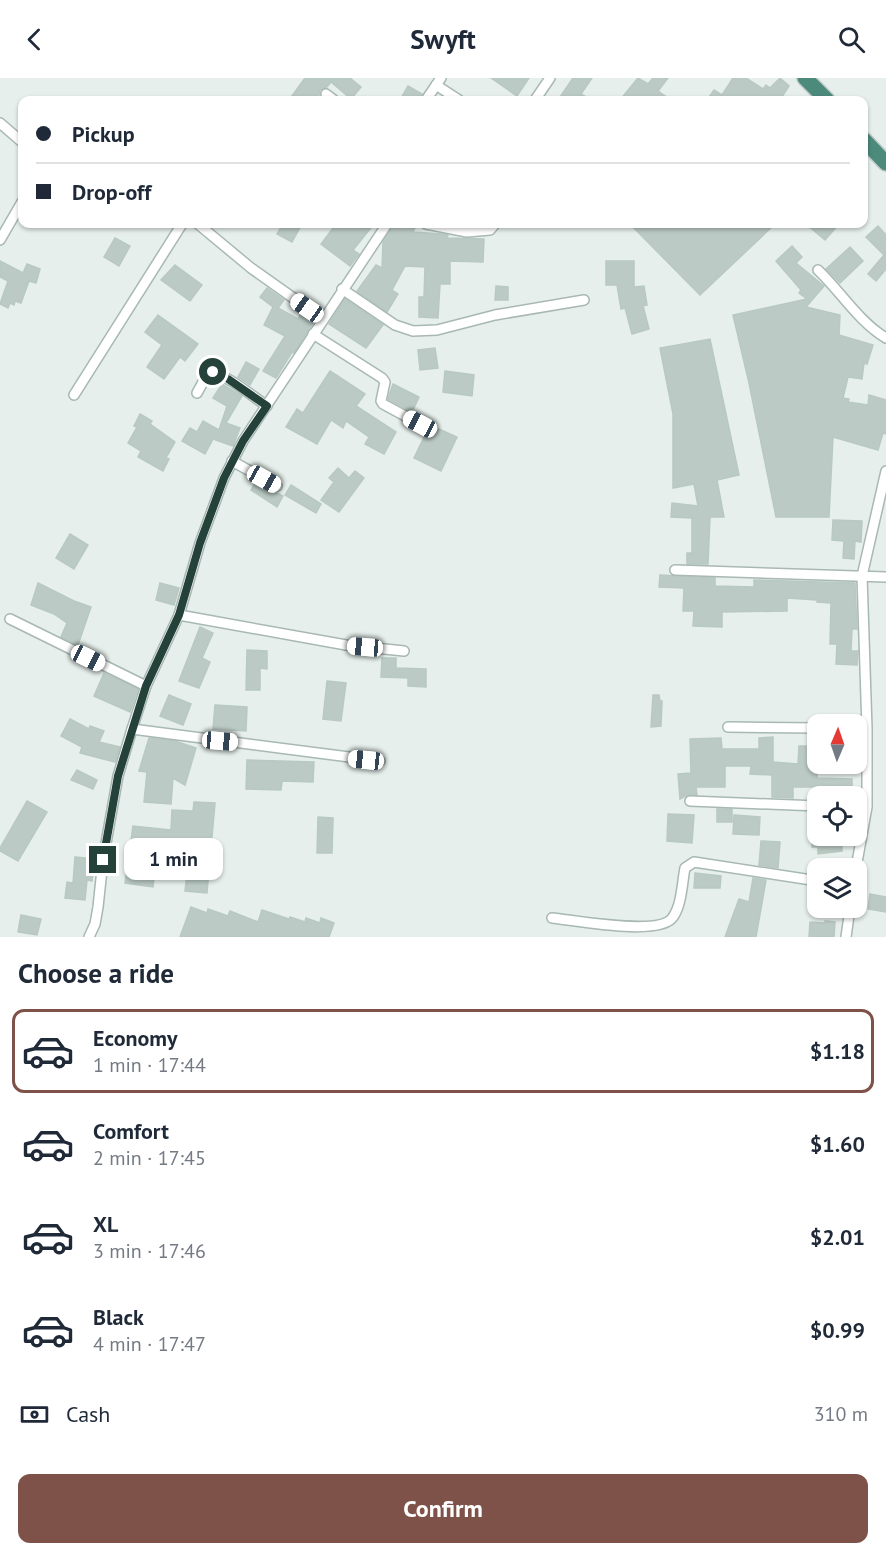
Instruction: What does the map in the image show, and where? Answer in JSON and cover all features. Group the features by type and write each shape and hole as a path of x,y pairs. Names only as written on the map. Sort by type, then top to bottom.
{"highway":[{"path":"805,78 823,96"},
{"path":"868,144 886,163"}],"street":[{"path":"538,96 550,78"},
{"path":"429,96 439,82 455,96"},
{"path":"0,123 18,139"},
{"path":"0,240 18,209"},
{"path":"74,395 179,228"},
{"path":"203,228 251,268 323,319"},
{"path":"89,937 95,924 103,860 118,776 132,729 146,686 179,615 200,543 232,461 342,289 384,228"},
{"path":"446,228 467,232 492,228"},
{"path":"818,270 835,286 863,320 886,338"},
{"path":"342,289 395,325 413,331 437,330 495,315 584,300"},
{"path":"313,334 382,378 385,382 381,401 383,404 420,424"},
{"path":"197,393 208,372 213,372 228,379 267,406"},
{"path":"232,461 277,486"},
{"path":"867,714 862,576 886,471"},
{"path":"675,570 886,577"},
{"path":"179,615 346,645 404,651"},
{"path":"10,619 146,686"},
{"path":"728,727 807,728"},
{"path":"132,729 380,761"},
{"path":"690,801 807,806"},
{"path":"552,918 631,928 665,923 675,916 685,868 694,862 807,879"},
{"path":"846,937 849,918"}],"building":[{"path":"305,78 350,78 361,87 354,96 347,96 331,82 320,90 319,96 292,96"},
{"path":"491,78 529,78 517,96"},
{"path":"573,78 592,78 581,94 584,96 561,96"},
{"path":"638,78 648,84 653,78 668,78 658,91 665,96 623,96"},
{"path":"733,78 746,78 763,89 766,85 770,88 780,78 789,86 783,96 710,96 714,90 722,95"},
{"path":"408,86 422,94 421,96 402,96"},
{"path":"878,226 886,235 886,269 876,281 868,274 884,255 866,237"},
{"path":"281,228 300,228 292,242 277,234"},
{"path":"333,228 371,228 353,250 359,254 350,266 321,244"},
{"path":"392,228 415,228 413,232 448,235 447,238 484,239 483,262 450,261 450,284 440,284 438,318 419,317 419,297 424,297 425,267 405,266 392,290 398,294 387,312 357,291 376,265 382,268 383,242"},
{"path":"634,228 771,228 700,295"},
{"path":"811,228 836,228 825,240"},
{"path":"115,238 130,246 119,266 104,257"},
{"path":"792,246 802,257 796,263 824,286 806,307 840,315 839,335 873,345 867,364 864,363 862,379 848,377 843,398 849,399 848,402 868,405 869,395 886,400 886,434 883,433 878,450 833,437 829,517 776,517 733,315 807,299 799,293 801,290 776,261"},
{"path":"850,247 863,261 840,283 826,269"},
{"path":"0,261 23,273 27,264 40,269 36,283 29,281 21,303 15,301 14,305 10,303 8,308 0,304 8,281 0,277"},
{"path":"606,261 634,261 634,287 644,286 647,305 643,306 649,329 632,334 625,308 621,309 617,285 606,285"},
{"path":"175,265 202,285 190,301 161,280"},
{"path":"496,286 508,287 508,300 495,300"},
{"path":"267,288 284,300 278,308 298,319 301,313 314,321 276,378 263,371 285,336 264,325 273,307 260,297"},
{"path":"345,299 383,325 366,348 329,324"},
{"path":"158,315 198,344 185,361 180,357 164,379 147,367 162,345 145,332"},
{"path":"710,339 739,475 717,480 724,517 710,517 708,564 687,564 687,553 692,553 692,518 671,517 672,503 698,506 694,484 673,488 673,414 660,348"},
{"path":"435,348 438,368 420,370 418,350"},
{"path":"246,362 259,369 250,385 238,377"},
{"path":"330,371 365,394 356,406 396,432 384,454 365,444 369,437 346,421 343,428 331,420 317,444 286,427 297,409 303,413"},
{"path":"445,371 474,375 472,396 443,392"},
{"path":"222,384 242,396 226,423 240,428 233,446 213,439 205,454 182,441 190,428 197,432 203,421 219,430 227,406 213,398"},
{"path":"393,384 419,397 412,412 388,399"},
{"path":"140,414 152,421 150,424 175,442 166,458 169,459 163,471 138,457 141,451 128,443 137,427 134,426"},
{"path":"430,425 457,437 441,471 414,458"},
{"path":"338,468 349,478 355,471 364,478 339,512 321,500 334,482 329,478"},
{"path":"256,482 283,496 277,507 251,490"},
{"path":"291,485 321,504 316,513 285,495"},
{"path":"833,520 862,521 861,542 855,541 854,559 843,558 844,541 832,540"},
{"path":"70,534 88,545 74,569 56,558"},
{"path":"660,575 715,578 715,586 754,587 754,580 855,583 857,629 852,629 851,651 858,651 857,665 836,664 837,644 830,644 831,603 787,598 787,611 722,612 722,627 693,626 694,611 683,611 684,588 659,587"},
{"path":"38,583 91,607 78,645 61,637 67,623 54,614 31,605"},
{"path":"160,583 179,588 174,605 156,600"},
{"path":"200,627 213,633 202,658 210,662 199,688 179,681"},
{"path":"247,650 267,651 267,669 260,668 260,690 246,690"},
{"path":"382,658 396,658 396,668 426,669 426,687 408,686 408,678 381,677"},
{"path":"104,673 138,689 130,712 94,696"},
{"path":"327,681 346,683 341,721 323,719"},
{"path":"169,695 191,704 183,725 160,716"},
{"path":"653,695 659,695 662,701 661,726 651,727"},
{"path":"215,705 247,707 246,731 213,729"},
{"path":"70,719 89,729 90,726 104,731 99,742 120,747 115,762 80,753 82,747 61,736"},
{"path":"773,737 773,762 798,764 799,746 807,746 807,774 817,774 817,778 852,779 852,786 793,787 793,798 772,797 772,775 750,774 751,766 725,766 725,787 696,787 697,795 687,795 680,799 678,774 691,773 690,739 721,738 722,749 759,749 759,738"},
{"path":"149,738 175,741 196,748 185,785 173,778 171,804 144,802 147,772 139,771"},
{"path":"247,760 314,762 313,782 282,781 281,790 246,789"},
{"path":"77,770 97,780 93,789 71,780"},
{"path":"27,801 47,812 18,861 0,851 0,848"},
{"path":"194,802 215,803 207,893 185,891 190,847 158,843 153,887 125,883 133,826 171,830 172,810 193,811"},
{"path":"717,809 732,809 732,822 717,822"},
{"path":"668,814 694,815 692,843 667,841"},
{"path":"734,815 760,817 759,835 733,834"},
{"path":"318,817 333,818 332,853 317,853"},
{"path":"761,841 780,842 778,868 759,865"},
{"path":"842,846 842,851 818,854 818,847 812,847"},
{"path":"75,857 95,859 92,881 87,880 85,900 65,898 67,882 73,883"},
{"path":"695,873 721,876 720,888 694,888"},
{"path":"753,878 766,880 756,937 725,937 739,899 749,902"},
{"path":"870,894 886,897 886,912 868,909"},
{"path":"191,907 207,913 208,909 228,916 230,911 258,922 262,910 305,922 306,918 320,923 321,918 334,923 329,937 180,937"},
{"path":"21,915 41,919 37,935 18,932"},
{"path":"825,921 835,922 834,937 809,937 810,922 825,923"}],"route":[{"path":"103,860 118,776 146,686 179,615 200,543 224,478 243,441 267,406 228,379 213,372"}]}
